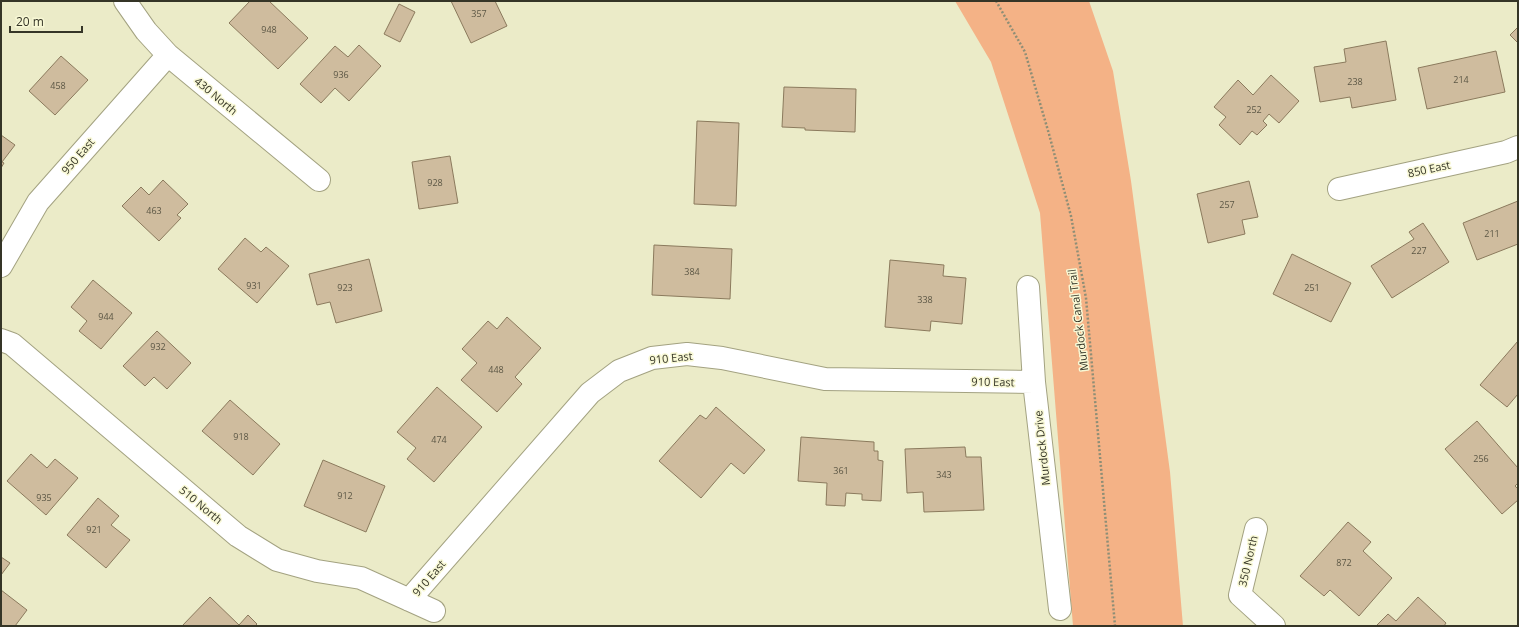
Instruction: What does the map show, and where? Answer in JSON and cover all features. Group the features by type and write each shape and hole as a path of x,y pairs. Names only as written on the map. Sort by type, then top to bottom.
{"street":[{"name":"430 North","path":"125,1 146,32 168,55 319,180"},
{"name":"950 East","path":"1,266 38,202 168,55"},
{"name":"850 East","path":"1339,189 1506,152 1518,147"},
{"name":"Murdock Drive","path":"1028,287 1034,382 1060,609"},
{"name":"510 North","path":"1,340 12,344 238,536 277,560 317,571 361,578 434,611"},
{"name":"910 East","path":"409,600 590,393 619,371 652,358 687,354 722,358 825,379 1034,382"},
{"name":"350 North","path":"1256,529 1240,595 1274,626"}],"path":[{"name":"Murdock Canal Trail","path":"996,1 1025,52 1071,216 1086,298 1115,626"}],"shaded area":[{"path":"955,1 1089,1 1113,71 1131,181 1170,472 1183,626 1073,626 1040,213 991,62"}],"building":[{"path":"250,1 269,1 308,38 278,69 229,23"},
{"path":"451,1 495,1 507,26 471,43"},
{"path":"399,4 415,12 400,42 384,34"},
{"path":"1518,27 1518,43 1510,35"},
{"path":"1386,41 1396,100 1352,108 1350,97 1320,102 1314,67 1346,62 1344,49"},
{"path":"359,45 381,66 349,101 335,88 321,103 300,84 335,46 348,57"},
{"path":"1496,51 1505,92 1427,109 1418,68"},
{"path":"61,56 88,80 55,115 29,91"},
{"path":"1271,75 1299,101 1279,123 1269,114 1263,121 1267,125 1257,135 1252,131 1240,145 1219,125 1226,117 1214,107 1238,80 1253,95"},
{"path":"784,87 856,89 855,132 805,130 805,128 782,127"},
{"path":"697,121 739,123 736,206 694,204"},
{"path":"1,135 15,145 2,162 4,163 1,168"},
{"path":"450,156 458,203 419,209 412,162"},
{"path":"163,180 188,204 177,215 181,218 159,241 122,206 141,187 149,195"},
{"path":"1249,181 1258,217 1242,220 1245,234 1208,243 1197,194"},
{"path":"1518,201 1518,244 1477,260 1463,223"},
{"path":"1423,223 1449,262 1392,298 1371,266 1414,239 1409,232"},
{"path":"245,238 261,252 266,247 289,266 257,303 218,269"},
{"path":"654,245 732,249 730,299 652,295"},
{"path":"1292,254 1351,283 1331,322 1273,294"},
{"path":"369,259 382,311 336,323 330,302 317,305 309,274"},
{"path":"890,260 944,265 943,276 966,278 962,324 931,321 930,331 885,327"},
{"path":"93,280 132,313 101,349 79,331 87,321 71,307"},
{"path":"507,317 541,348 515,377 522,384 497,412 461,380 477,363 462,349 488,321 497,329"},
{"path":"157,331 191,363 167,389 154,377 145,386 123,366"},
{"path":"1518,341 1518,394 1507,407 1480,385"},
{"path":"437,387 482,427 434,482 407,459 416,448 397,432"},
{"path":"230,400 280,444 253,475 202,431"},
{"path":"716,407 765,450 744,474 731,463 701,498 659,461 700,415 706,419"},
{"path":"1477,421 1518,468 1518,483 1515,486 1518,489 1518,500 1502,514 1445,449"},
{"path":"801,437 874,442 874,451 878,451 878,460 883,461 881,501 862,500 862,494 846,493 845,506 826,505 827,483 798,481"},
{"path":"965,447 966,457 981,457 984,510 924,512 923,492 907,493 905,449"},
{"path":"31,454 47,468 55,459 78,478 46,515 7,481"},
{"path":"323,460 385,486 366,532 304,506"},
{"path":"98,498 119,516 111,525 130,540 106,568 67,535"},
{"path":"1348,522 1371,542 1363,551 1392,578 1359,616 1330,590 1324,596 1300,576"},
{"path":"1,557 10,563 1,575"},
{"path":"1,590 27,610 15,626 1,626"},
{"path":"210,597 239,625 248,615 257,624 255,626 182,626"},
{"path":"1418,597 1446,623 1444,626 1376,626 1388,614 1396,621"}]}
